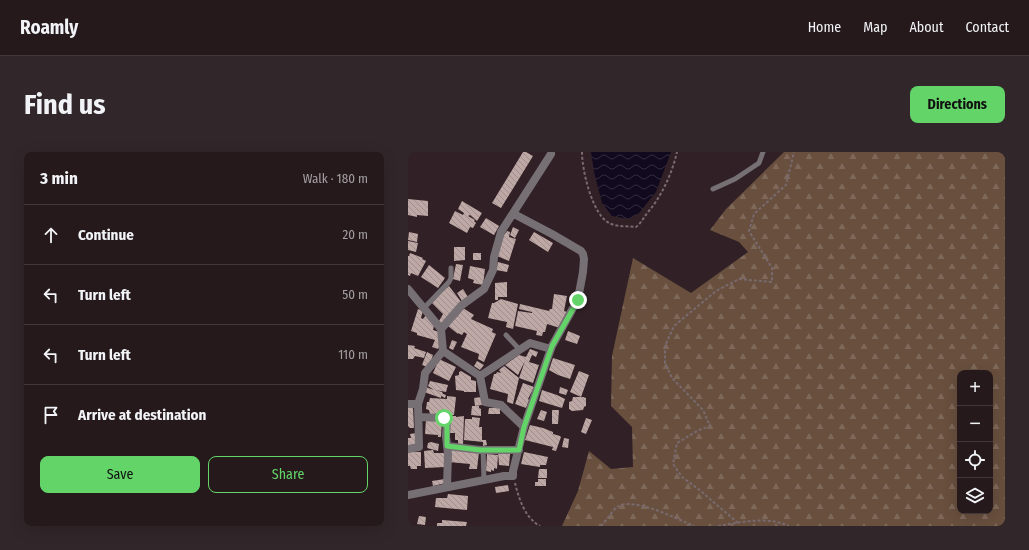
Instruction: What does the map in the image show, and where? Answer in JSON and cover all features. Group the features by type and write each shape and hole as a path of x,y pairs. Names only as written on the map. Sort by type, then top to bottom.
{"street":[{"path":"441,329 462,305 484,289 493,270 494,257 501,232 514,214 551,154"},
{"path":"408,495 504,476 513,476 524,427 551,349 578,300 583,254 552,234 514,214"},
{"path":"408,289 441,329 444,351 480,376 485,402 502,405 524,427"},
{"path":"480,376 530,343 551,349"},
{"path":"408,449 420,446 418,404 423,389 425,373 444,351"},
{"path":"408,404 418,404"},
{"path":"419,417 446,419 447,487"},
{"path":"447,446 519,450"}],"lane":[{"path":"713,189 736,179 759,163 763,152"},
{"path":"424,308 449,282 451,278 451,268"},
{"path":"506,335 520,350"},
{"path":"483,449 484,480"}],"path":[{"path":"582,152 585,177 599,212 604,220 611,224 636,227 654,206 670,172 677,152"},
{"path":"738,523 682,477 673,464 677,443 699,430 710,426 703,410 672,378 665,363 665,346 674,326 716,291 739,279 772,282 772,268 749,231 754,214 786,186 794,152"},
{"path":"513,476 518,496 527,514 536,525 540,526"},
{"path":"601,526 617,507 627,503 641,505 694,526"},
{"path":"718,526 767,519 781,522 789,526"}],"green space":[{"path":"784,152 1005,152 1005,526 562,526 578,491 589,451 611,469 633,467 632,427 611,406 612,356 633,258 691,293 748,252 739,242 710,230 726,209"}],"water":[{"path":"591,152 671,152 656,192 639,213 629,219 612,216 602,203 594,172"}],"building":[{"path":"523,152 533,156 501,208 492,203"},
{"path":"408,199 428,201 428,216 417,215 417,217 408,215"},
{"path":"462,201 482,213 477,221 470,215 468,216 475,220 474,221 476,223 473,228 470,227 467,233 449,223 455,211 463,215 464,213 458,209"},
{"path":"486,218 499,226 494,235 480,227"},
{"path":"513,227 519,230 515,238 510,235"},
{"path":"507,231 510,232 509,237 516,239 509,261 497,256 504,235"},
{"path":"409,232 418,234 417,242 408,240"},
{"path":"534,232 553,243 548,252 529,240"},
{"path":"408,241 418,243 416,252 408,250"},
{"path":"454,247 465,247 465,260 454,261"},
{"path":"410,253 423,258 422,259 426,261 418,276 411,273 410,276 408,275 408,256"},
{"path":"473,253 481,253 481,260 473,260"},
{"path":"498,262 509,265 507,272 496,270"},
{"path":"456,264 463,265 460,281 453,279"},
{"path":"429,265 445,278 438,288 421,277"},
{"path":"470,266 485,269 483,285 473,283 474,280 468,278"},
{"path":"507,282 507,297 498,297 498,300 495,300 495,283"},
{"path":"449,286 462,303 443,325 439,321 443,314 432,303"},
{"path":"463,289 468,297 462,301 457,293"},
{"path":"554,294 567,296 564,311 567,312 560,328 547,324 545,332 543,332 542,336 536,335 537,331 515,326 518,311 532,313 519,309 520,304 549,311 552,309"},
{"path":"501,299 518,304 513,329 506,327 507,322 488,318 492,303"},
{"path":"463,308 474,315 471,319 493,329 492,332 496,334 484,362 478,359 479,354 461,347 467,334 464,332 462,335 458,334 448,326 455,315 457,317"},
{"path":"418,309 423,311 421,318 423,319 426,315 434,326 433,330 439,332 438,341 441,343 438,349 432,347 435,340 417,335 417,333 411,331"},
{"path":"568,331 580,336 577,344 565,340"},
{"path":"452,340 457,342 453,350 449,348"},
{"path":"408,345 415,346 414,348 426,352 424,358 415,356 413,359 408,359"},
{"path":"530,349 538,352 536,357 532,355 529,362 539,365 533,383 519,378 525,361 518,375 505,365 519,355 526,357"},
{"path":"427,352 433,355 430,364 427,367 422,365"},
{"path":"553,358 575,365 570,379 549,370"},
{"path":"439,359 456,367 449,381 433,373"},
{"path":"477,361 484,365 480,370 474,366"},
{"path":"504,366 519,378 513,404 507,402 508,394 490,389 494,374 497,372 501,373 499,370"},
{"path":"461,371 471,377 471,380 476,381 476,392 456,390 455,376 459,375 459,372"},
{"path":"579,371 589,375 581,397 570,392"},
{"path":"430,381 448,385 446,392 435,390 446,395 445,398 424,392 426,387 434,390 428,386"},
{"path":"523,383 534,387 528,399 526,408 515,404"},
{"path":"560,387 568,390 566,395 559,393"},
{"path":"542,390 565,399 562,408 539,401"},
{"path":"447,396 456,397 454,415 430,414 429,410 426,409 427,402 429,402 430,398 447,399"},
{"path":"481,397 482,405 475,406 474,398"},
{"path":"573,397 586,398 586,406 583,410 572,411 569,409 569,402 572,401"},
{"path":"472,406 479,406 481,409 481,416 471,415"},
{"path":"408,407 413,407 414,428 410,428 408,426"},
{"path":"489,408 500,408 500,414 488,414"},
{"path":"541,410 547,412 544,421 537,419"},
{"path":"552,410 559,410 558,424 552,424"},
{"path":"452,416 464,416 463,445 458,444 458,440 455,440 455,433 449,433 449,418 452,418"},
{"path":"472,417 480,418 479,427 482,427 482,440 486,440 487,445 483,446 483,442 464,440 465,419 472,419"},
{"path":"586,418 592,420 586,434 581,432"},
{"path":"426,419 442,420 441,437 438,437 438,435 425,434"},
{"path":"530,425 543,428 561,437 556,451 552,450 553,447 525,440"},
{"path":"416,433 417,445 408,446 408,438 411,438 410,434"},
{"path":"564,438 569,439 568,448 562,447"},
{"path":"431,442 439,444 438,451 427,448 428,443"},
{"path":"450,449 479,452 477,469 469,469 470,464 449,462"},
{"path":"433,450 434,453 445,454 445,467 425,468 424,451"},
{"path":"408,452 421,452 421,466 417,466 417,469 411,469 410,466 408,466"},
{"path":"498,452 510,454 509,466 499,465"},
{"path":"524,452 548,457 546,465 540,465 540,467 521,464"},
{"path":"487,454 498,455 497,469 494,468 494,471 491,470 491,472 486,471"},
{"path":"539,469 547,469 547,478 538,478"},
{"path":"445,479 445,483 433,486 432,481"},
{"path":"538,479 546,479 546,486 535,486 535,482 538,482"},
{"path":"508,485 509,491 496,493 495,487"},
{"path":"448,494 468,496 467,510 435,507 436,498 447,498"},
{"path":"419,516 426,517 425,525 417,524"},
{"path":"442,520 467,522 466,526 437,526 437,523 442,523"}],"route":[{"path":"444,418 447,420 447,446 480,450 519,450 524,427 552,346 578,300"}]}
